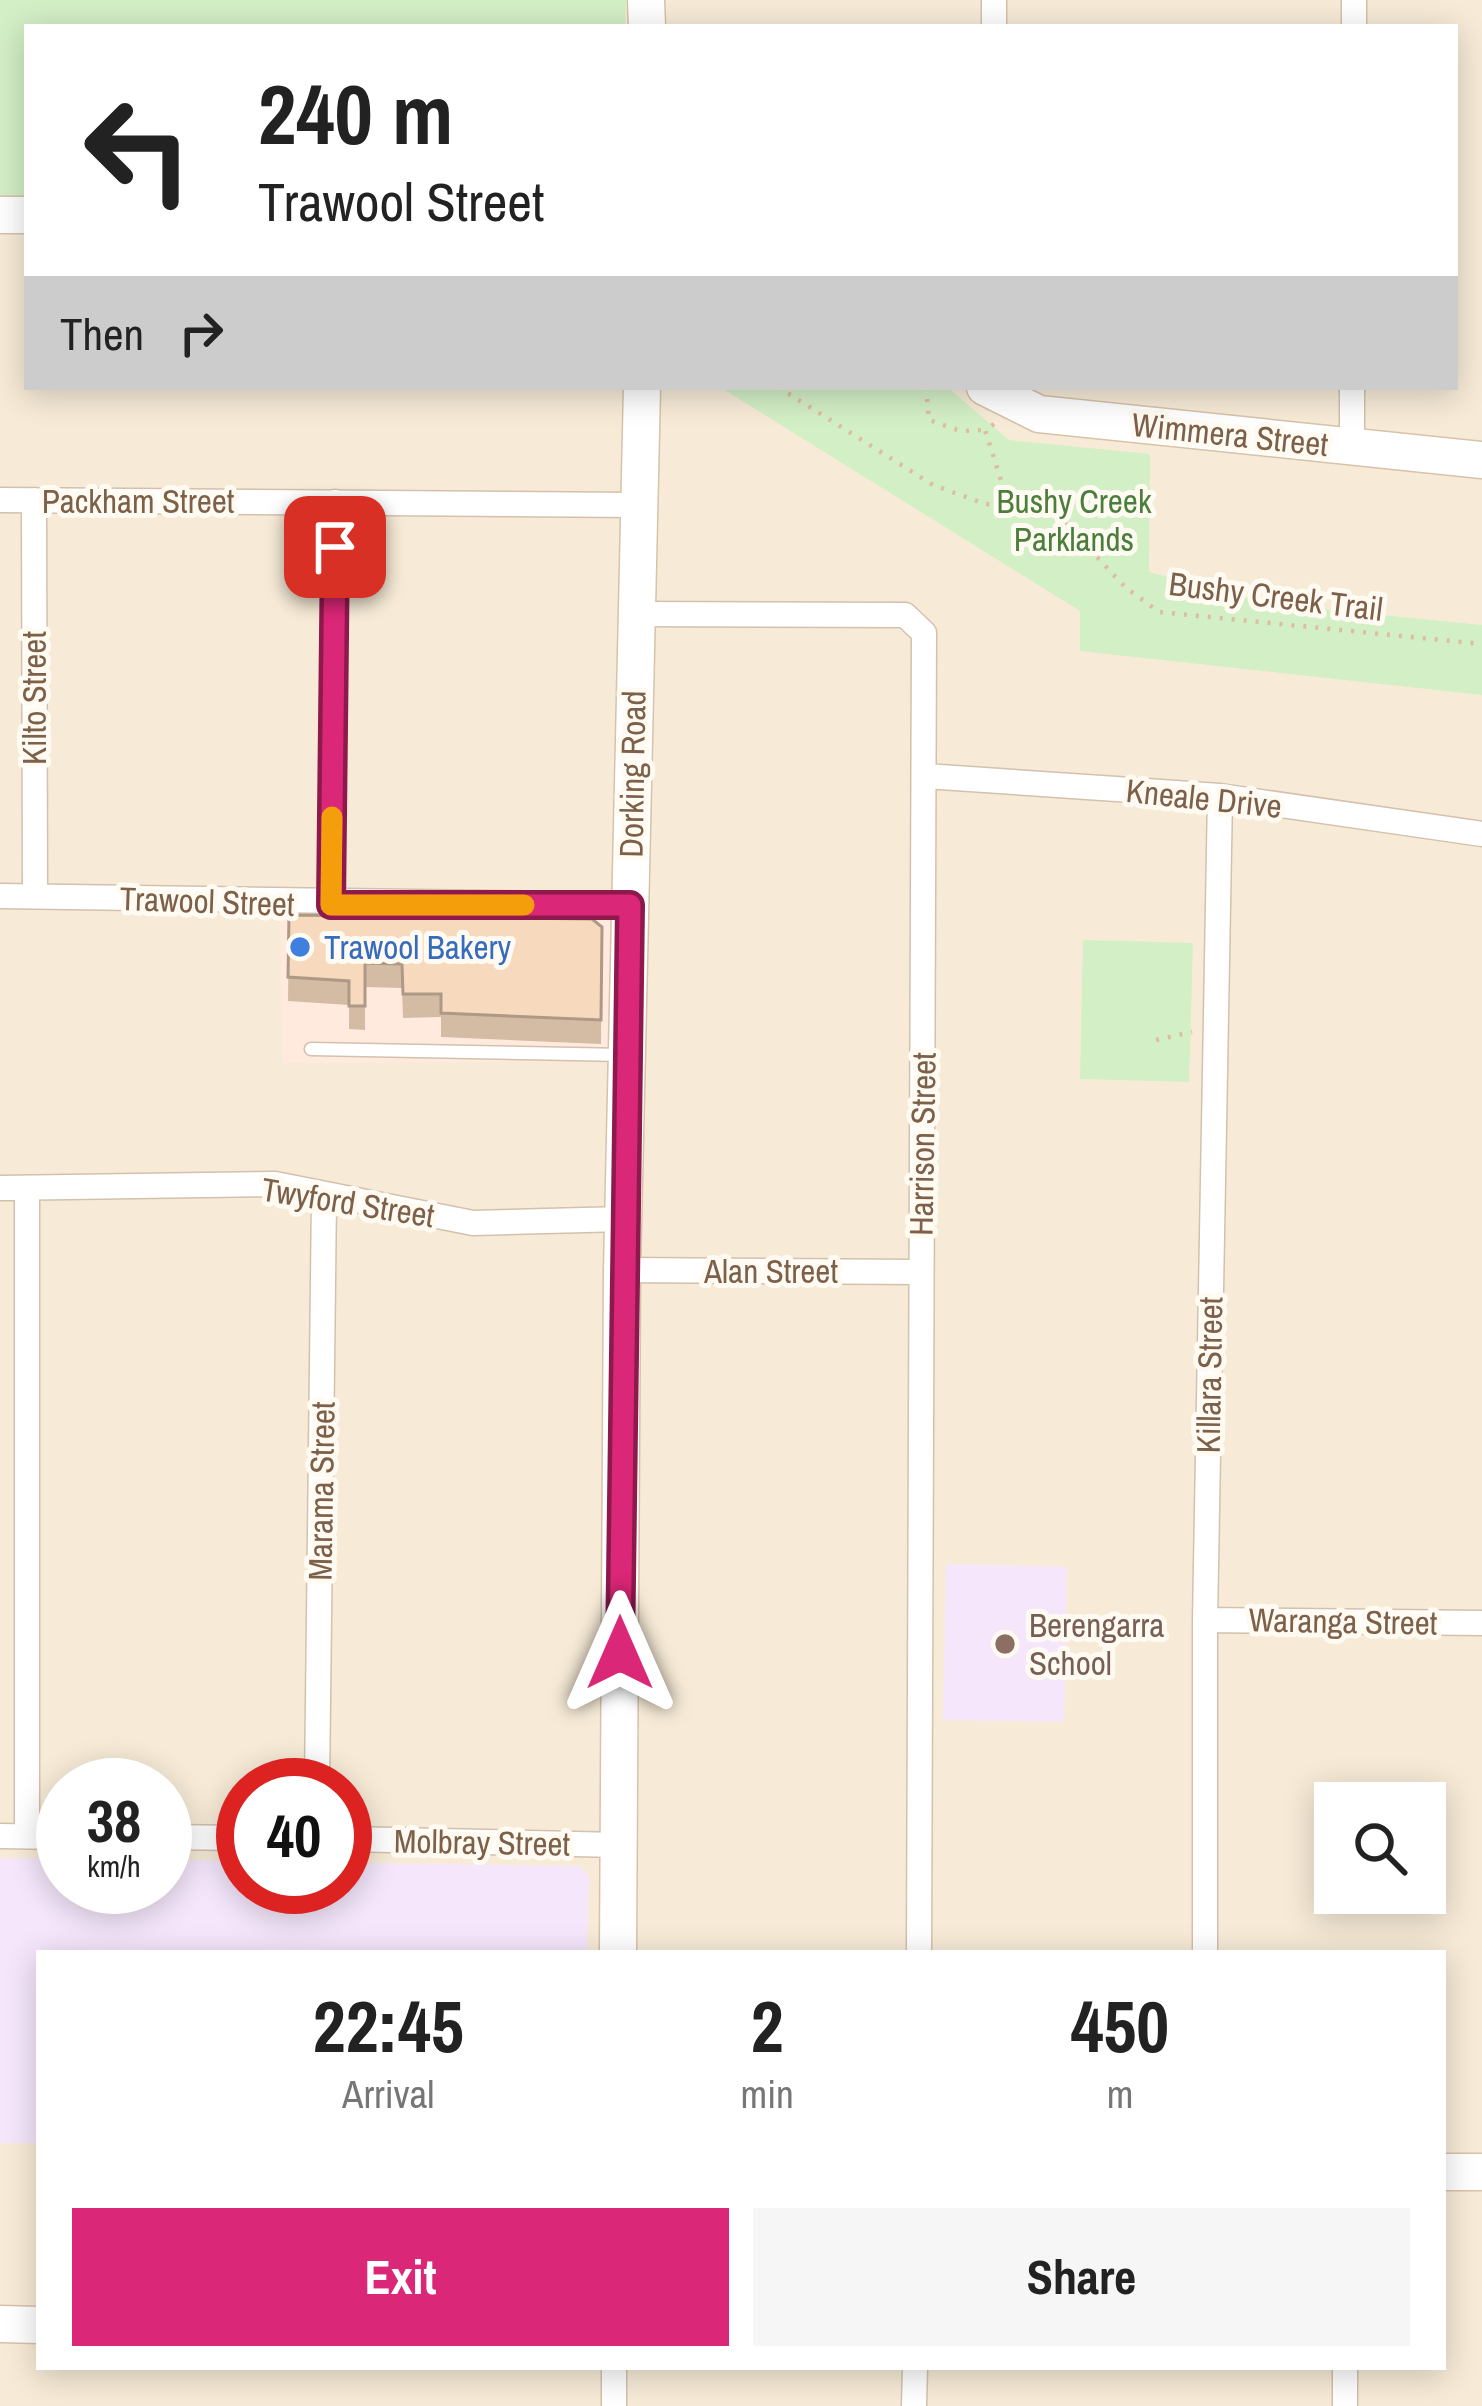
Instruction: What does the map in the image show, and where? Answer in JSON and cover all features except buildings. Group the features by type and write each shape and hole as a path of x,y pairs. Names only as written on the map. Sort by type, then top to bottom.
{"street":[{"name":"Dorking Road","path":"618,1950 622,1270 642,390"},
{"path":"1352,390 1352,446"},
{"name":"Wimmera Street","path":"991,406 1482,460"},
{"name":"Packham Street","path":"0,500 636,505"},
{"name":"Kilto Street","path":"34,500 35,895"},
{"path":"331,905 335,502"},
{"name":"Harrison Street","path":"634,614 905,615 924,633 919,1950"},
{"name":"Kneale Drive","path":"925,776 1220,796 1482,834"},
{"name":"Killara Street","path":"1205,1950 1204,1620 1220,796"},
{"name":"Trawool Street","path":"0,896 331,905 630,905"},
{"name":"Twyford Street","path":"0,1188 274,1184 473,1223 623,1219"},
{"path":"27,1188 27,1836"},
{"name":"Marama Street","path":"317,1758 324,1196"},
{"name":"Alan Street","path":"622,1270 920,1272"},
{"name":"Waranga Street","path":"1204,1620 1482,1623"},
{"path":"0,1836 36,1836"},
{"name":"Molbray Street","path":"372,1840 619,1845"},
{"path":"1446,2172 1482,2173"},
{"path":"0,2324 36,2325"},
{"path":"614,2370 614,2406"},
{"path":"914,2370 914,2406"},
{"path":"1345,2370 1345,2406"}],"lane":[{"path":"311,1049 626,1055"}],"path":[{"name":"Bushy Creek Trail","path":"783,390 933,484 985,504 1052,508 1125,587 1159,612 1482,644"},
{"path":"926,390 928,420 960,431 991,406 1009,505"},
{"path":"1156,1040 1215,1026"}],"shaded area":[{"path":"0,0 1482,0 1482,2406 0,2406"},
{"path":"280,911 625,912 624,1061 283,1063"},
{"name":"Berengarra School","path":"946,1564 1067,1567 1064,1722 943,1720"},
{"path":"0,1858 36,1859 36,1914 192,1914 192,1860 216,1861 216,1914 372,1914 372,1863 580,1866 589,1877 587,1950 36,1950 36,2143 0,2143"}],"green space":[{"path":"0,0 626,0 625,24 24,24 24,202 0,202"},
{"name":"Bushy Creek Parklands","path":"725,390 951,390 1009,440 1150,454 1149,572 1272,604 1482,625 1482,695 1080,651 1080,611"},
{"path":"1083,940 1193,943 1189,1082 1080,1079"}],"slow traffic":[{"path":"332,817 331,905 524,905"}],"place":[{"name":"Trawool Bakery","path":"300,947"},
{"name":"Berengarra School","path":"1005,1644"}],"route":[{"path":"335,547 331,905 630,905 620,1653"}]}
